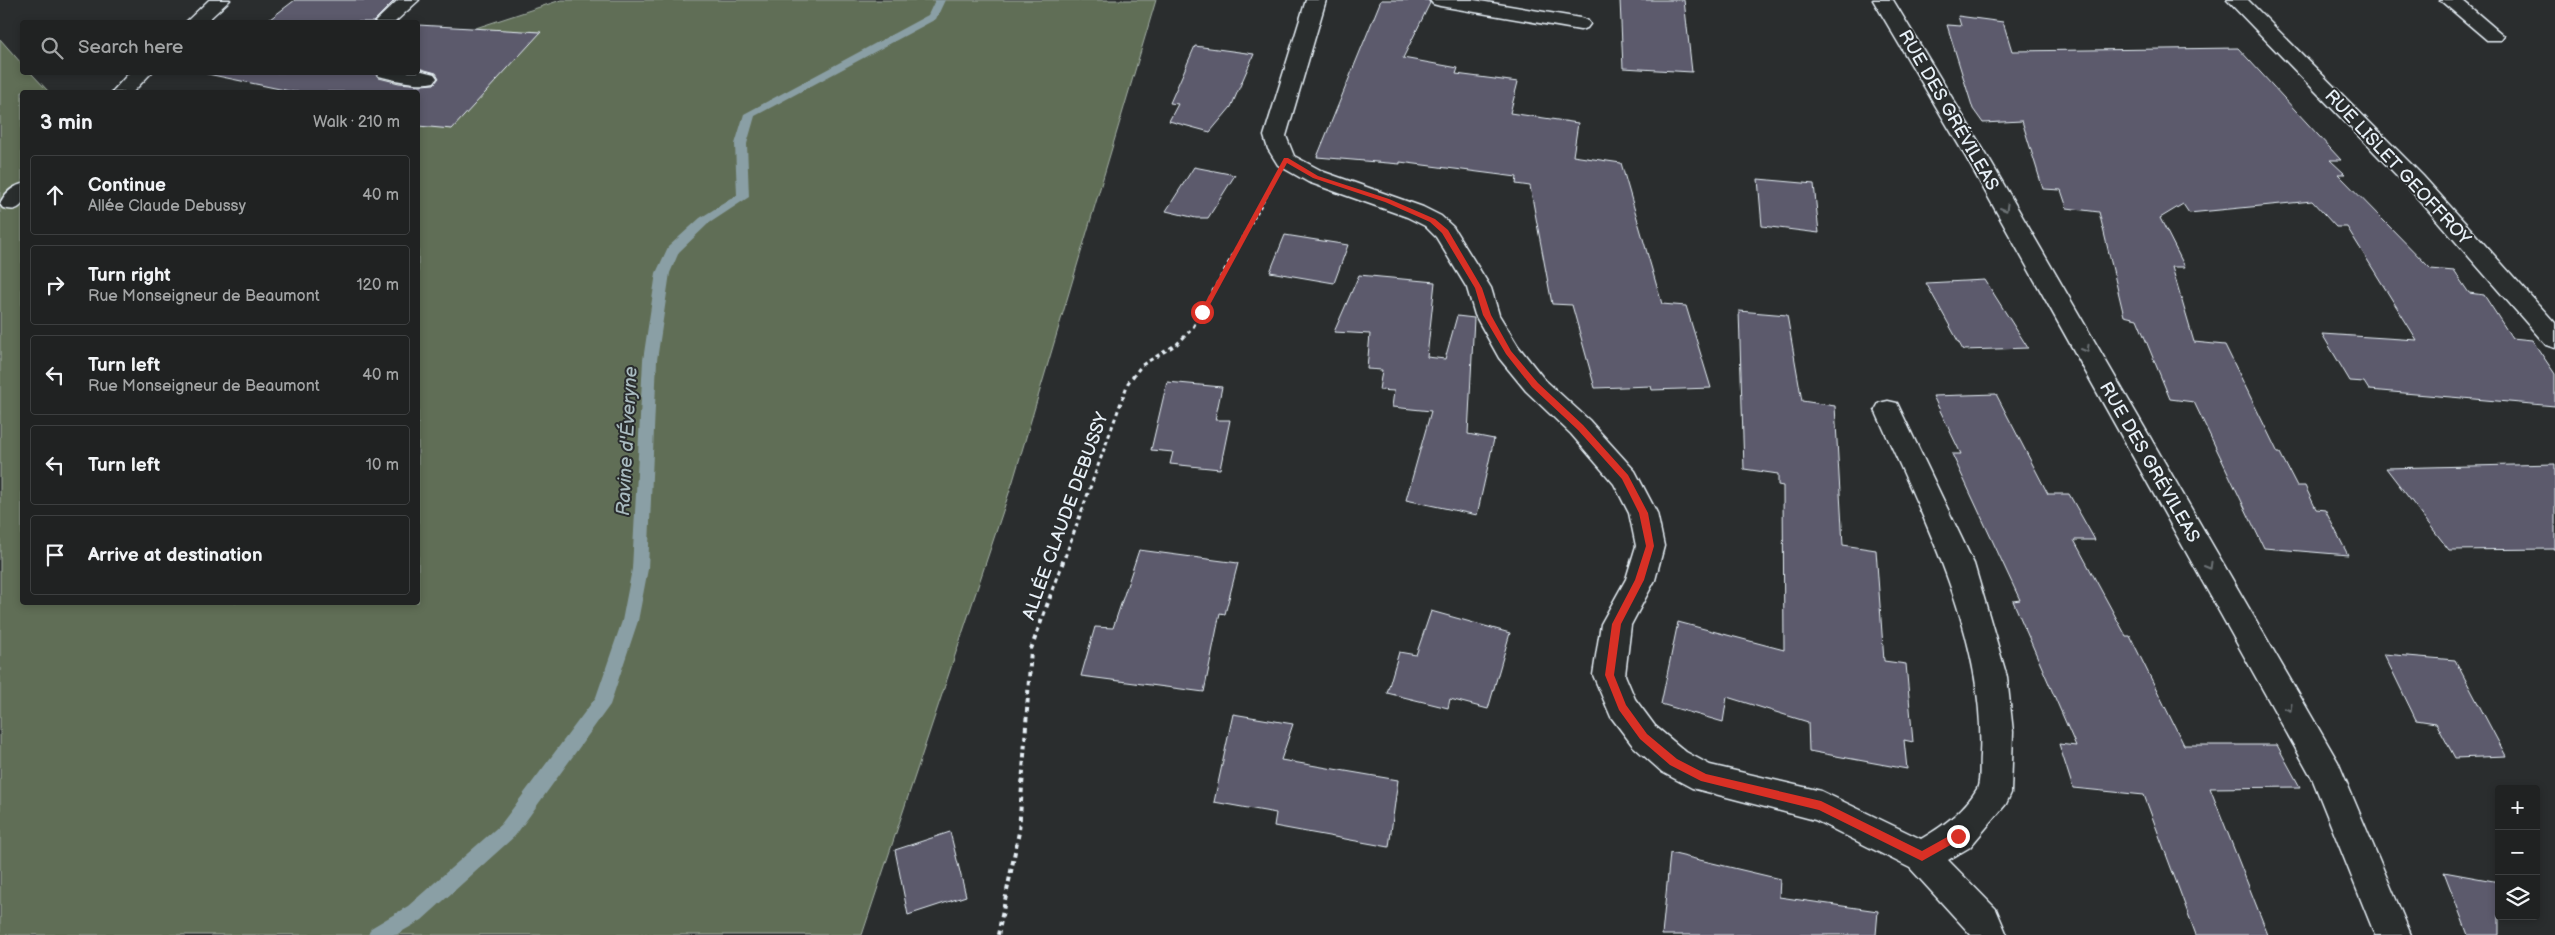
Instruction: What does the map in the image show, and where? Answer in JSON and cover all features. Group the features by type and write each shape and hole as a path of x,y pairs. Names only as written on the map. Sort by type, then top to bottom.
{"street":[{"path":"196,20 220,0"},
{"path":"386,20 410,0"},
{"path":"1316,0 1303,37 1275,136 1279,149 1286,160 1316,177 1415,212 1433,221 1445,232 1479,288 1487,315 1508,352 1535,385 1580,428 1625,478 1643,513 1650,546 1640,580 1616,624 1609,675 1622,707 1644,736 1674,762 1704,778 1821,806 1922,857 1983,921 1989,935"},
{"path":"1440,0 1580,24"},
{"name":"RUE DES GRÉVILEAS","path":"1883,0 1978,159 2326,772 2393,935"},
{"name":"RUE LISLET GEOFFROY","path":"2237,0 2414,181 2555,339"},
{"path":"2450,0 2494,36"},
{"path":"124,90 139,75"},
{"path":"406,75 427,78"},
{"path":"1888,410 1958,564 1991,677 1996,732 1994,793 1958,836 1922,857"}],"path":[{"name":"ALLÉE CLAUDE DEBUSSY","path":"998,935 1019,832 1031,649 1120,403 1128,383 1142,365 1177,344 1192,328 1286,160"}],"green space":[{"path":"561,0 1156,0 1013,481 862,935 0,935 0,39 20,62 20,75 33,75 47,90 20,90 20,605 420,605 420,90 285,90 334,75 420,75 420,46"}],"building":[{"path":"295,0 395,0 375,20 269,20"},
{"path":"1381,0 1428,0 1430,3 1403,58 1458,68 1456,74 1518,82 1510,113 1578,123 1573,156 1621,163 1662,304 1686,306 1711,388 1652,390 1651,386 1595,388 1572,305 1552,304 1530,186 1516,184 1517,177 1400,162 1400,164 1317,157"},
{"path":"1620,0 1684,0 1692,72 1623,68"},
{"path":"1958,16 2003,22 2012,51 2238,48 2341,160 2330,160 2345,174 2338,174 2431,269 2454,271 2469,293 2484,295 2512,338 2532,340 2555,374 2555,406 2369,390 2364,382 2350,381 2322,334 2417,340 2347,227 2336,227 2312,201 2189,213 2183,204 2160,218 2185,267 2172,267 2194,342 2225,345 2278,453 2280,453 2297,486 2305,486 2316,509 2325,510 2348,555 2264,548 2194,402 2170,399 2137,319 2124,316 2099,212 2067,208 2061,190 2043,189 2022,121 1983,123 1973,109 1947,25 1961,26"},
{"path":"420,25 541,32 452,129 420,126 420,90 284,90 213,75 376,75 379,78 399,83 421,85 434,84 439,78 436,73 420,69"},
{"path":"1195,46 1254,54 1231,107 1210,132 1169,121 1178,104 1170,103"},
{"path":"1194,167 1235,175 1208,218 1196,218 1166,211"},
{"path":"1758,179 1814,184 1819,233 1762,226"},
{"path":"1285,235 1348,245 1334,283 1270,272"},
{"path":"1359,275 1435,282 1427,357 1445,359 1457,316 1474,318 1468,434 1494,439 1477,515 1406,500 1431,411 1392,407 1394,391 1379,390 1382,370 1367,369 1370,334 1334,332"},
{"path":"1985,280 2028,348 1963,350 1926,283"},
{"path":"1739,311 1787,315 1802,401 1835,406 1843,545 1876,550 1884,661 1906,664 1913,742 1904,740 1907,769 1809,751 1808,722 1727,697 1723,722 1661,704 1678,622 1784,650 1783,486 1778,485 1778,474 1744,469"},
{"path":"1167,382 1222,387 1215,420 1230,420 1220,469 1170,464 1173,452 1151,450"},
{"path":"1996,394 2048,494 2069,494 2095,540 2074,540 2126,636 2130,636 2184,745 2277,745 2300,787 2210,788 2268,935 2196,935 2144,795 2073,788 2059,744 2076,746 2013,601 2020,600 1952,454 1961,454 1933,396"},
{"path":"2555,464 2555,549 2449,550 2386,468"},
{"path":"1139,550 1238,563 1225,614 1220,613 1204,692 1081,676 1095,627 1113,628"},
{"path":"1431,611 1510,633 1488,709 1450,699 1448,708 1387,693 1399,652 1416,655"},
{"path":"2384,654 2455,660 2506,756 2455,758 2436,723 2416,720"},
{"path":"1233,714 1293,724 1281,760 1398,780 1389,847 1274,826 1276,813 1214,802"},
{"path":"950,832 966,896 908,915 895,850"},
{"path":"1670,853 1780,879 1779,897 1878,911 1876,935 1662,935"},
{"path":"2444,872 2495,881 2495,920 2499,920 2499,935 2468,935"}],"waterway":[{"name":"Ravine d'Éveryne","path":"378,935 415,913 508,830 604,700 630,621 640,569 650,360 663,273 673,250 704,221 743,197 741,144 750,114 932,17 940,0"}],"route":[{"path":"1202,312 1286,160 1316,177 1387,201 1433,221 1445,232 1479,288 1487,315 1508,352 1535,385 1580,428 1625,478 1643,513 1650,546 1640,580 1616,624 1609,675 1622,707 1644,736 1674,762 1704,778 1821,806 1922,857 1958,836"}]}
